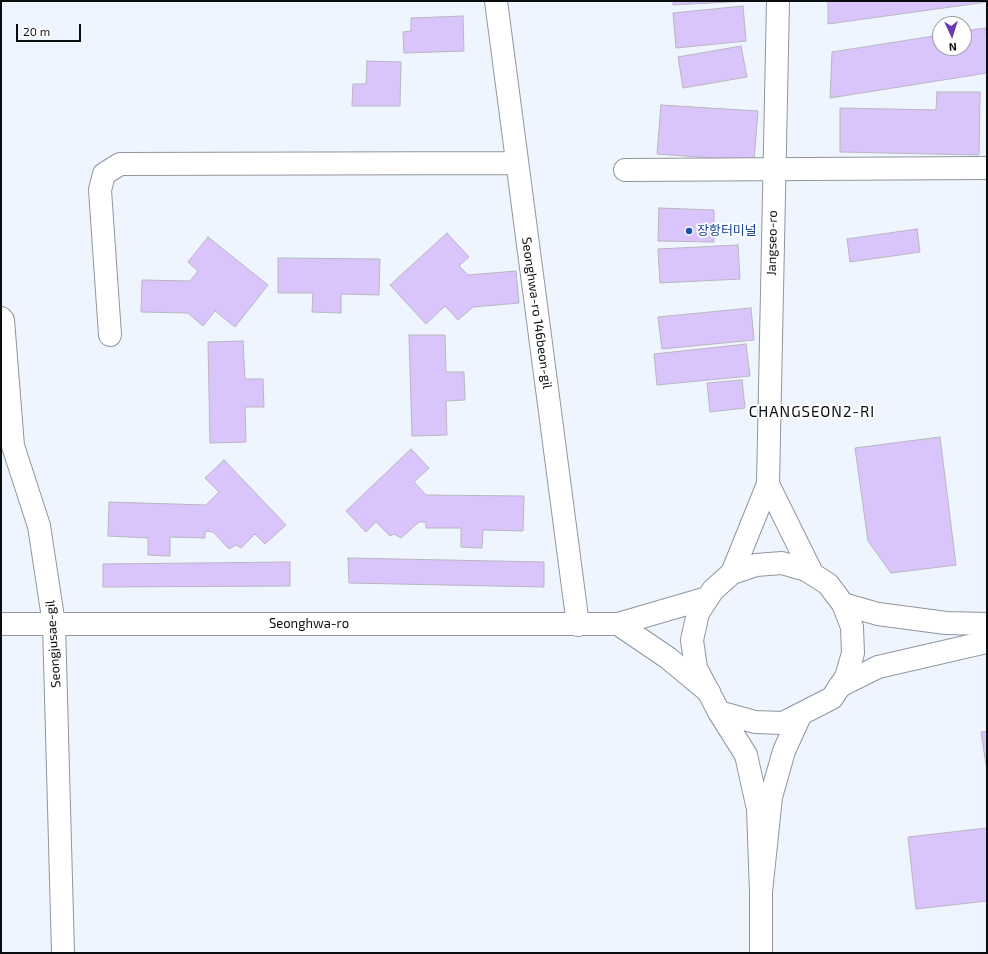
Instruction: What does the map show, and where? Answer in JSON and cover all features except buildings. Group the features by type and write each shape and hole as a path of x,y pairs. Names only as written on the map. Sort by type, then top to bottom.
{"street":[{"name":"Seonghwa-ro 146beon-gil","path":"496,1 578,625"},
{"name":"Jangseo-ro","path":"768,484 773,169 778,1"},
{"path":"110,335 100,190 104,174 120,164 517,163"},
{"path":"625,170 987,168"},
{"name":"Seongjusae-gil","path":"1,318 3,320 5,402 13,446 39,526 54,624 63,953"},
{"path":"768,484 812,573"},
{"path":"732,573 768,484"},
{"path":"719,712 755,722 783,723 800,716 832,698 846,677 853,652 852,627 843,604 828,584 806,570 782,563 756,564 732,573 713,590 698,613 692,640 696,668 719,712 746,755 758,809 761,892 761,953"},
{"name":"Seonghwa-ro","path":"1,624 618,624 708,598"},
{"path":"843,604 878,614 946,623 987,624"},
{"path":"618,624 668,658 709,692"},
{"path":"840,686 878,667 987,642"},
{"path":"761,892 771,797 784,751 800,716"}],"place":[{"name":"장항터미널","path":"689,231"}],"district":[{"name":"CHANGSEON2-RI","path":"812,412"}]}
